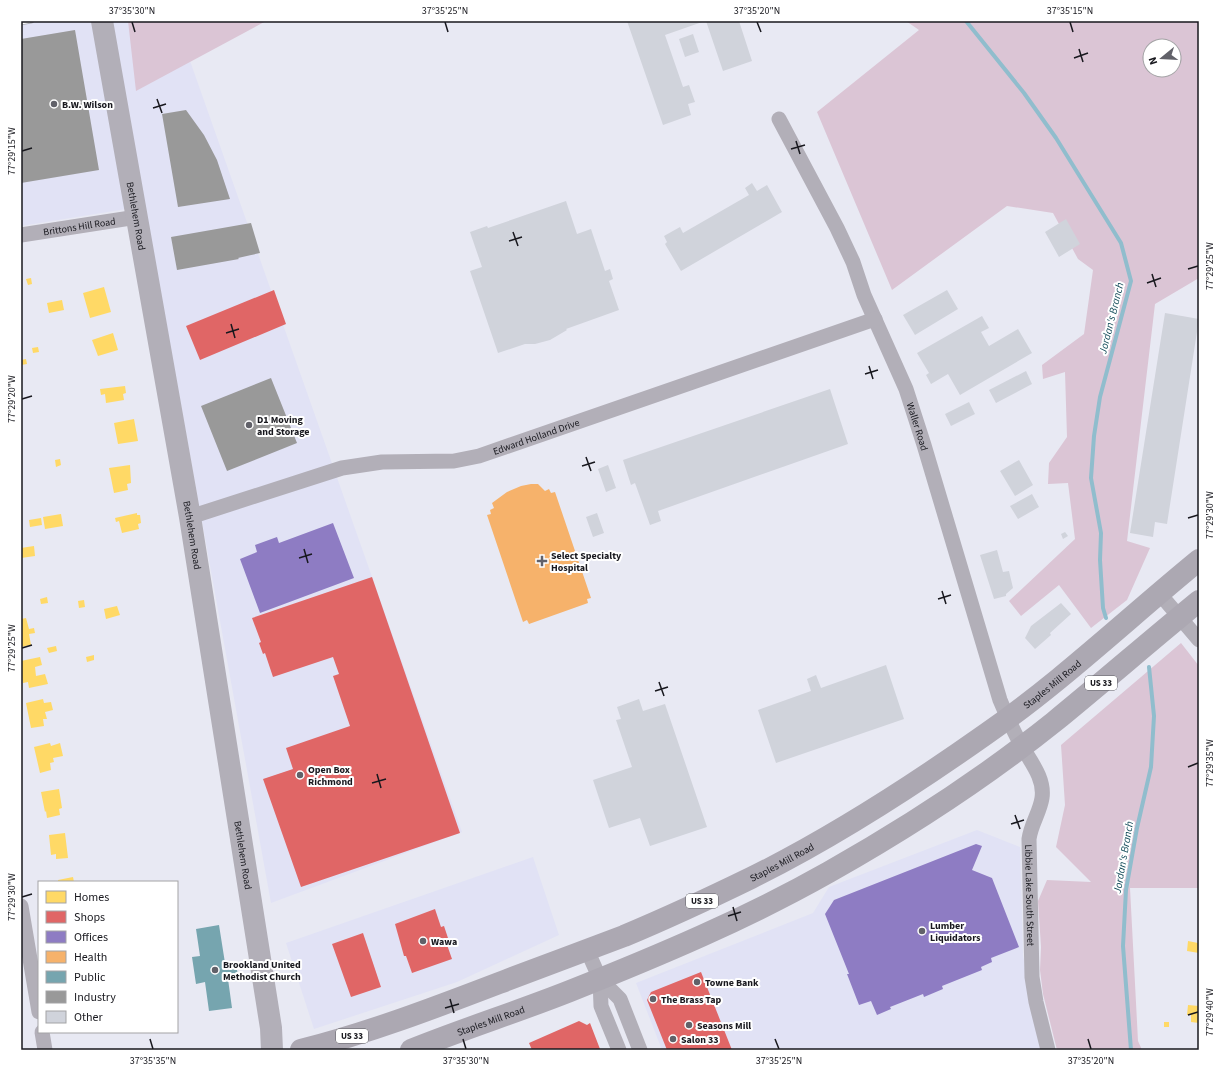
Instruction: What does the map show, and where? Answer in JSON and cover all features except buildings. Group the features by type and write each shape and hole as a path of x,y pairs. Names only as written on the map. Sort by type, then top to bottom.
{"main road":[{"name":"Staples Mill Road","path":"301,1050 347,1038 401,1020 623,936 753,877 814,844 894,796 1008,718 1199,560"},
{"name":"Staples Mill Road","path":"410,1050 563,994 658,956 773,902 828,873 953,796 1022,746 1054,722 1199,601"}],"street":[{"name":"Bethlehem Road","path":"102,21 190,517 271,1028 272,1050"},
{"name":"Waller Road","path":"779,119 853,262 874,319 906,389 915,414 1000,700 1022,746"},
{"name":"Brittons Hill Road","path":"21,235 137,217"},
{"name":"Edward Holland Drive","path":"190,517 347,467 382,462 454,461 479,456 874,319"},
{"path":"1159,593 1199,640"},
{"name":"Libbie Lake South Street","path":"1022,746 1039,776 1042,790 1041,803 1032,824 1029,839 1031,960 1033,988 1048,1050"},
{"path":"21,906 38,1006"},
{"path":"587,950 600,979 620,999 640,1050"},
{"path":"600,979 601,1006 619,1050"},
{"path":"42,1033 46,1050"}],"shaded area":[{"path":"21,21 252,21 189,58 462,832 271,903 145,206 21,226"},
{"path":"128,21 266,21 136,91"},
{"path":"906,21 1199,21 1199,278 1155,304 1127,541 1150,548 1127,600 1091,628 1059,585 1021,616 1009,601 1075,539 1068,483 1048,484 1049,463 1067,437 1065,372 1043,379 1042,365 1084,334 1093,270 1078,259 1053,213 1007,206 892,290 817,112 919,30"},
{"path":"1181,643 1199,666 1199,888 1130,888 1138,1041 1142,1050 1057,1050 1043,994 1040,970 1041,947 1038,901 1047,880 1091,882 1056,847 1065,805 1061,745"},
{"path":"977,830 1020,847 1023,956 1045,1050 662,1050 636,983 813,913 829,887"},
{"path":"533,857 559,935 457,982 314,1029 286,943"}],"waterway":[{"name":"Jordan's Branch","path":"966,21 1024,93 1056,138 1121,243 1131,281 1100,397 1094,436 1091,478 1101,533 1100,560 1103,608 1106,618"},
{"name":"Jordan's Branch","path":"1131,1050 1123,946 1126,890 1137,828 1151,767 1154,716 1149,667"}],"railway":[{"path":"21,23 32,21"}],"place":[{"name":"B.W. Wilson","path":"54,104"},
{"name":"D1 Moving and Storage","path":"249,425"},
{"name":"Select Specialty Hospital","path":"542,561"},
{"name":"Open Box Richmond","path":"300,775"},
{"name":"Lumber Liquidators","path":"922,931"},
{"name":"Wawa","path":"423,941"},
{"name":"Brookland United Methodist Church","path":"215,970"},
{"name":"Towne Bank","path":"697,982"},
{"name":"The Brass Tap","path":"653,999"},
{"name":"Seasons Mill","path":"689,1025"},
{"name":"Salon 33","path":"673,1039"}]}
